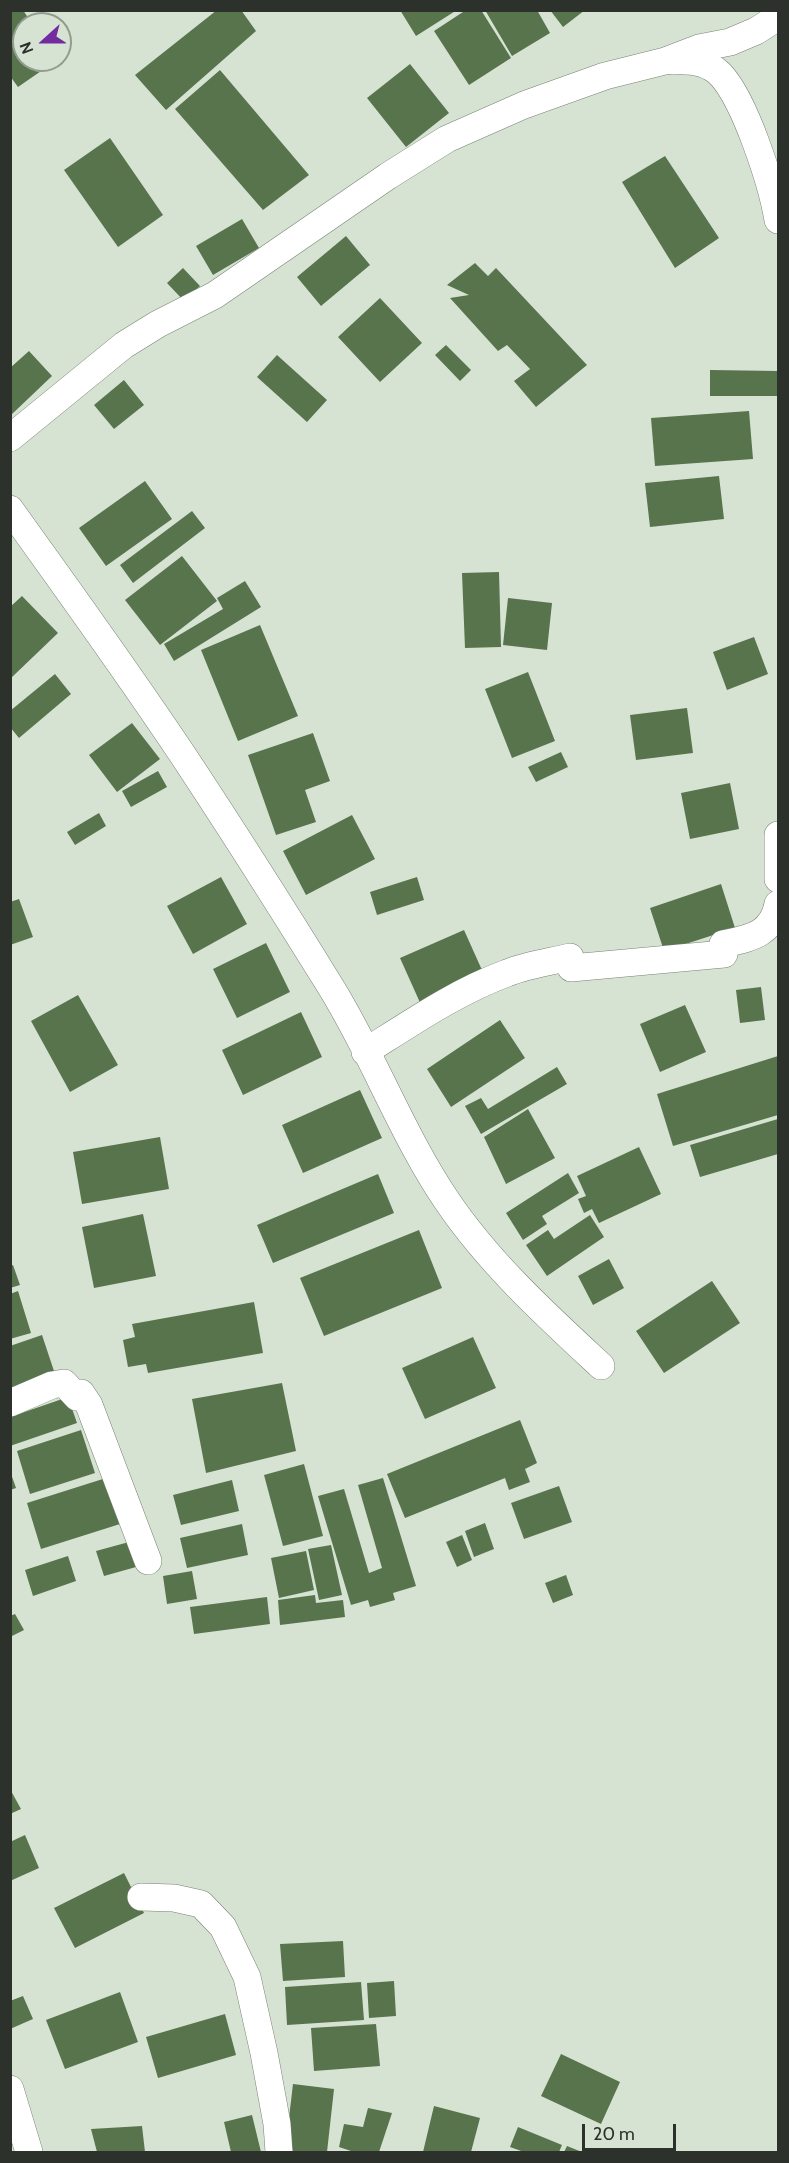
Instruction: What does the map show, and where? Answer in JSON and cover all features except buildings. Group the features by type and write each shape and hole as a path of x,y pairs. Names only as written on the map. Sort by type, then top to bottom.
{"street":[{"path":"10,438 124,345 158,324 215,295 388,176 447,139 524,105 604,76 665,61 699,48 730,42 756,31 778,17"},
{"path":"665,61 688,60 707,65 720,74 750,129 769,180 778,220"},
{"path":"10,509 194,772 331,987 447,1201 477,1239 537,1306 601,1366"},
{"path":"778,837 778,879"},
{"path":"366,1052 453,998 507,973 570,957 571,968 724,954 723,944 753,936 776,920"},
{"path":"10,1403 52,1385 64,1383 77,1397 81,1393 89,1405 148,1562"},
{"path":"141,1897 174,1898 201,1904 223,1928 247,1977 277,2124 279,2152"},
{"path":"10,2089 29,2152"}]}
